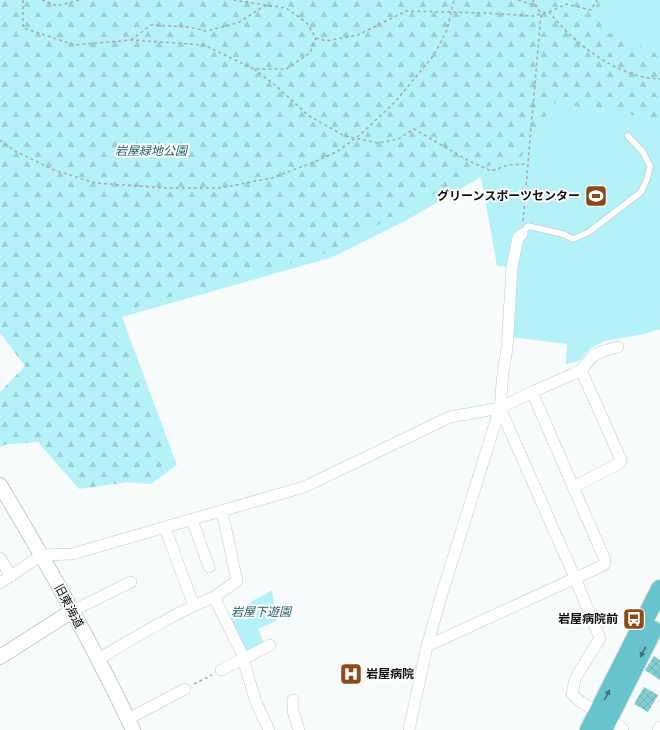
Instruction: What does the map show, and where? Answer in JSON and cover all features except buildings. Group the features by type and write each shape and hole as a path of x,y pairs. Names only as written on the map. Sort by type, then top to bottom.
{"highway":[{"path":"603,721 660,589"},
{"path":"589,730 603,721 660,617"}],"street":[{"path":"409,730 427,646 500,408 503,372 507,349 512,268 518,238 522,234"},
{"path":"0,583 42,555 72,554 304,487 450,417 500,408 581,370 593,356 603,351 618,347"},
{"path":"573,487 620,463 621,460 581,370"},
{"path":"427,646 604,565 605,560 532,392"},
{"path":"500,408 600,638 575,679 572,694 603,721 622,727 623,730"},
{"name":"旧東海道","path":"0,485 42,555 98,659 131,725"},
{"path":"98,659 144,632 214,597 237,581 222,511"},
{"path":"192,520 209,567"},
{"path":"165,528 194,606"},
{"path":"0,558 11,576"},
{"path":"0,657 72,611 131,582"},
{"path":"214,597 242,656 256,702 269,730"},
{"path":"221,670 242,656 270,645"},
{"path":"131,725 186,690"},
{"path":"293,700 293,711 299,730"}],"lane":[{"path":"522,234 528,226 563,234 573,239 589,232 641,192 648,179 650,166 643,152 628,136"}],"path":[{"path":"23,0 23,28 75,45 131,40 204,45 254,68 309,116 345,136 378,143 398,139 414,129 469,161 491,171 508,164 528,164"},
{"path":"42,0 57,6 79,0"},
{"path":"233,0 286,8 307,23 316,38 326,41 358,35 406,11 534,16 549,12 566,4 591,10 597,0"},
{"path":"0,140 15,151 54,170 95,183 166,188 220,188 272,178 338,151 355,138 395,102 434,55 448,30 454,0"},
{"path":"518,0 537,6"},
{"path":"522,234 541,14 533,0"},
{"path":"131,40 151,25 189,27 206,31 238,23 266,5"},
{"path":"549,12 565,32 606,62 638,76 660,79"},
{"path":"254,68 286,69 310,52 316,38"},
{"path":"186,690 221,670"}],"green space":[{"name":"岩屋緑地公園","path":"0,0 660,0 660,329 644,334 604,341 590,349 579,361 566,364 567,344 511,337 512,267 497,266 481,177 407,220 333,257 122,317 177,465 151,484 90,479 36,433 0,447 0,397 34,371"},
{"name":"岩屋緑地公園","path":"0,0 599,0 602,30 660,54 660,119 553,103 522,156 479,169 329,252 115,313 167,461 149,479 79,489 38,442 0,445 0,392 25,366 0,333"},
{"name":"岩屋下遊園","path":"272,590 276,621 258,629 265,645 248,654 229,615"}],"place":[{"name":"グリーンスポーツセンター","path":"596,196"},
{"name":"岩屋病院前","path":"634,619"},
{"name":"岩屋病院","path":"351,674"}]}
